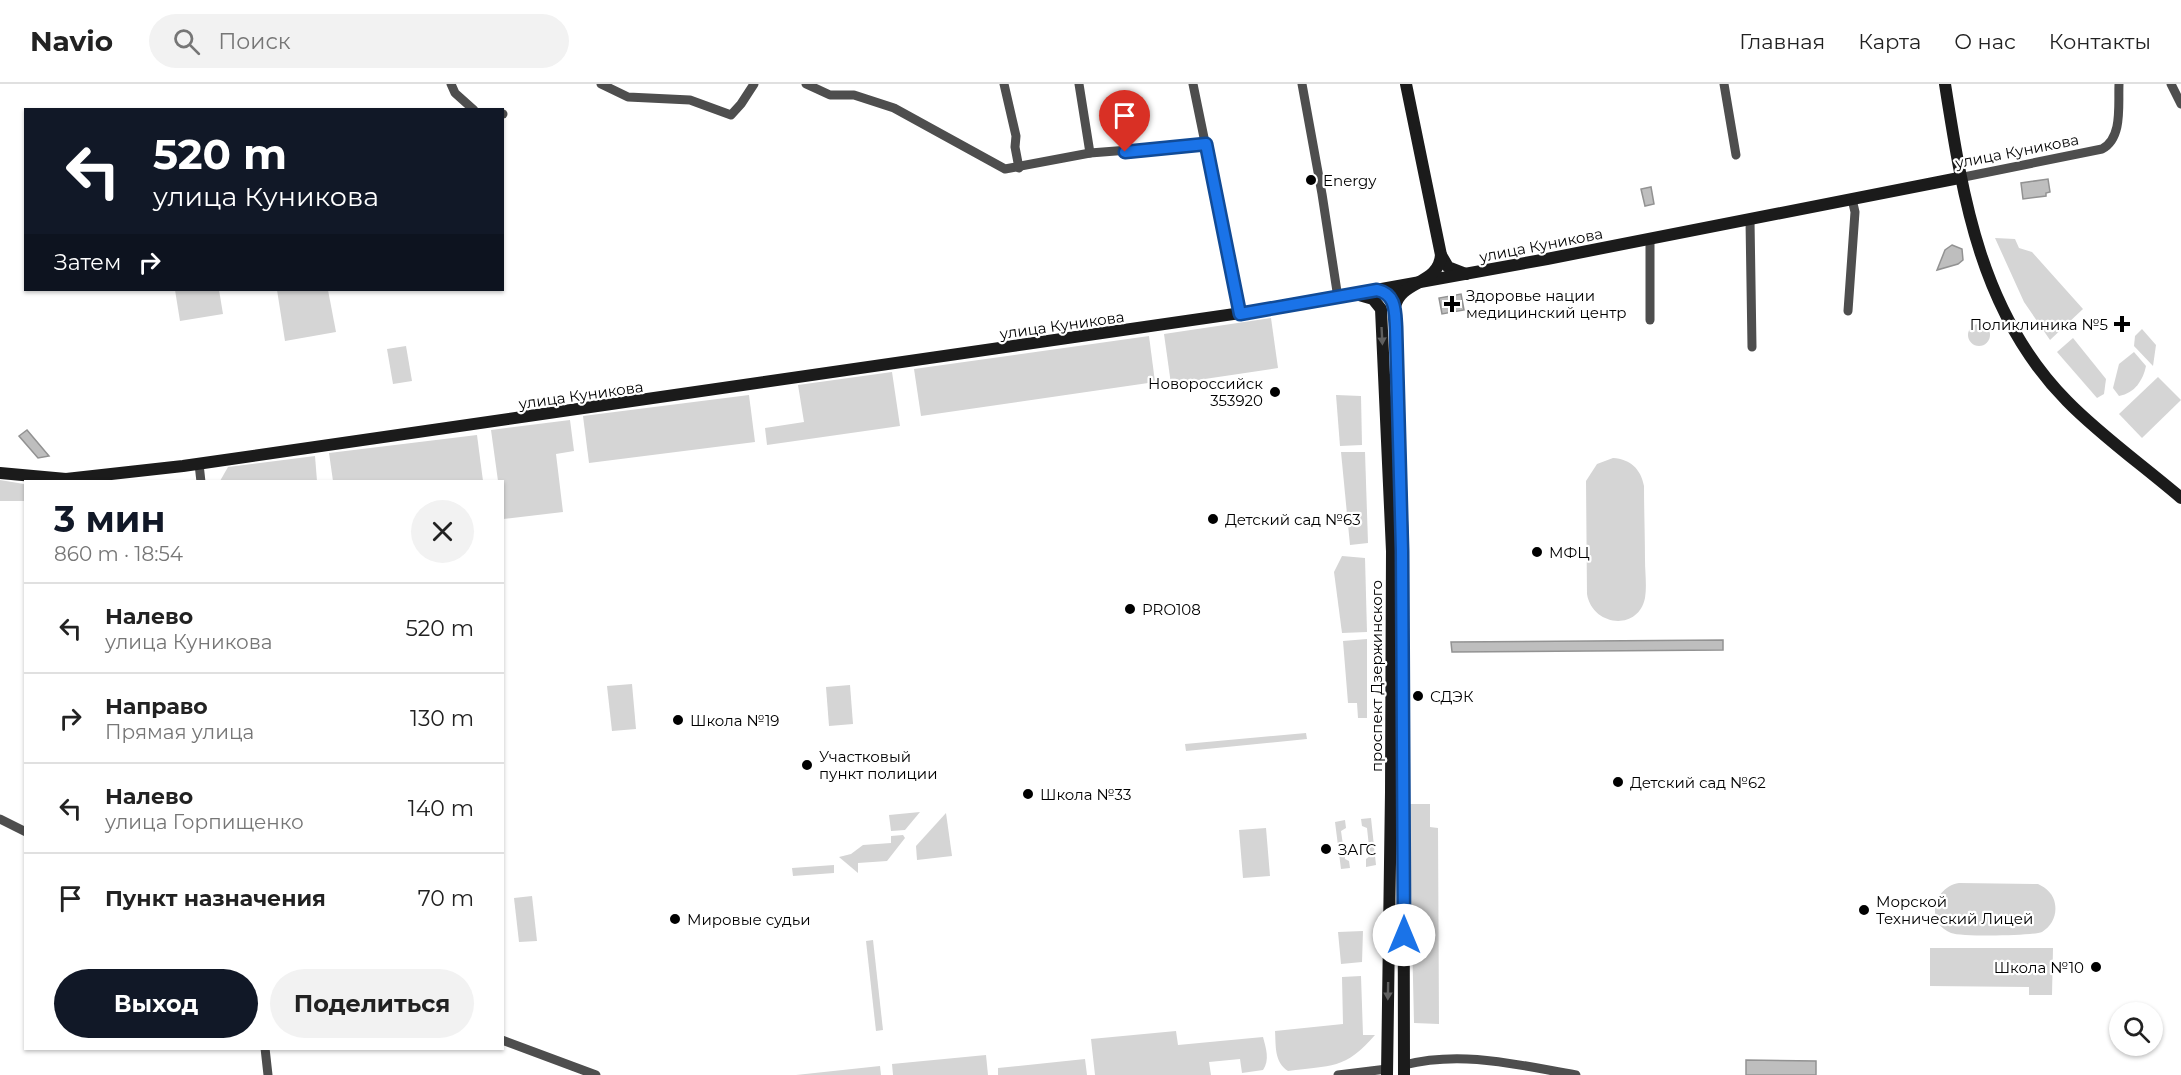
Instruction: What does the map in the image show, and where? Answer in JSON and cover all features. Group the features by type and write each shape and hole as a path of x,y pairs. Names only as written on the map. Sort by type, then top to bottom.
{"street":[{"path":"451,84 454,93 472,108"},
{"path":"601,84 628,97 690,100 731,115 754,84"},
{"path":"806,84 830,95 854,95 894,108 1005,169 1090,153 1206,144"},
{"path":"1004,84 1016,136 1015,147 1019,168"},
{"path":"1079,84 1090,153"},
{"path":"1193,84 1240,314"},
{"path":"1302,84 1338,298"},
{"path":"1395,307 1400,296 1434,274 1440,264 1441,255 1406,84"},
{"path":"1724,84 1736,155"},
{"path":"1946,84 1959,178 1988,281 2007,318 2035,362 2067,401 2181,498"},
{"name":"улица Куникова","path":"0,473 66,478 105,476 199,464 1240,314 1386,290 2102,149 2109,145 2115,136 2119,84"},
{"path":"2171,84 2181,104"},
{"path":"1848,311 1855,212 1852,199"},
{"path":"1750,220 1752,347"},
{"path":"1650,239 1650,320"},
{"path":"1441,255 1448,267 1467,274"},
{"path":"1386,290 1395,307"},
{"name":"проспект Дзержинского","path":"1386,290 1381,309 1397,551 1387,1072"},
{"path":"1355,294 1373,299 1381,309"},
{"name":"проспект Дзержинского","path":"1395,307 1404,1070"},
{"path":"199,464 201,480"},
{"path":"0,819 24,830"},
{"path":"504,1041 596,1075"},
{"path":"265,1050 268,1075"},
{"path":"1338,1075 1404,1070 1427,1059 1449,1057 1484,1059 1576,1075"}],"shaded area":[{"path":"1995,238 2015,239 2019,248 2032,252 2083,309 2050,340 2024,302"},
{"path":"175,291 219,291 223,314 180,321"},
{"path":"277,291 328,291 336,332 285,341"},
{"path":"1271,318 1278,368 1171,384 1164,334"},
{"path":"1979,324 1989,331 1990,335 1983,345 1979,346 1969,339 1968,335 1975,325"},
{"path":"2142,329 2156,345 2153,366 2134,346 2135,336"},
{"path":"1149,336 1155,382 921,416 914,369"},
{"path":"2073,338 2106,379 2104,394 2097,398 2057,352"},
{"path":"406,346 412,381 393,384 387,349"},
{"path":"2134,352 2146,366 2145,371 2134,389 2119,396 2113,388 2119,364"},
{"path":"892,372 900,426 767,445 765,428 804,422 798,385"},
{"path":"2158,377 2181,400 2142,438 2119,414"},
{"path":"749,395 755,442 589,463 583,416"},
{"path":"1336,395 1361,396 1362,445 1340,446"},
{"path":"570,420 574,451 556,454 563,512 504,519 504,480 498,480 491,430"},
{"path":"477,435 483,480 333,480 329,453"},
{"path":"1341,452 1365,452 1368,543 1350,545"},
{"path":"315,456 317,480 221,480 228,467"},
{"path":"1613,458 1625,460 1634,466 1643,480 1646,584 1641,609 1634,616 1615,621 1597,613 1587,594 1586,481 1597,464"},
{"path":"0,480 24,484 24,501 0,501"},
{"path":"1342,556 1365,558 1367,632 1342,633 1334,572"},
{"path":"1367,639 1367,718 1358,718 1357,703 1348,703 1343,641"},
{"path":"632,684 636,729 612,731 607,686"},
{"path":"850,685 853,724 829,726 826,687"},
{"path":"1306,733 1307,739 1186,751 1185,744"},
{"path":"1409,804 1430,804 1430,827 1438,828 1439,1024 1414,1023"},
{"path":"920,812 905,830 891,831 889,815"},
{"path":"946,813 952,856 917,860 916,846"},
{"path":"1371,818 1376,865 1366,867 1366,859 1370,856 1367,828 1362,826 1361,819"},
{"path":"1345,820 1346,828 1341,831 1345,859 1349,861 1350,868 1341,869 1335,822"},
{"path":"1266,828 1270,876 1243,878 1239,830"},
{"path":"903,835 905,838 887,861 858,863 858,873 839,857 851,854 863,845 891,843 891,836"},
{"path":"834,865 834,873 793,876 792,868"},
{"path":"1959,883 2038,884 2052,895 2054,916 2046,930 2036,933 1982,935 1951,933 1937,921 1936,905 1943,891"},
{"path":"532,896 537,941 519,942 514,898"},
{"path":"1363,931 1362,962 1341,964 1338,932"},
{"path":"873,940 883,1030 876,1031 866,941"},
{"path":"1930,948 2053,948 2052,995 2029,995 2029,987 1930,986"},
{"path":"1361,976 1363,1035 1375,1035 1355,1055 1336,1064 1288,1071 1283,1067 1278,1058 1275,1031 1343,1024 1342,977"},
{"path":"1176,1031 1178,1045 1263,1037 1267,1054 1265,1066 1263,1070 1242,1073 1240,1059 1209,1062 1211,1075 1095,1075 1091,1039"},
{"path":"986,1055 988,1075 893,1075 892,1064"},
{"path":"1085,1059 1087,1075 998,1075 998,1068"},
{"path":"880,1066 881,1075 796,1075"}],"building":[{"path":"2048,179 2050,192 2046,193 2046,196 2023,199 2021,183"},
{"path":"1651,187 1654,204 1645,206 1641,189"},
{"path":"1952,245 1962,249 1963,260 1958,264 1937,270 1945,250"},
{"name":"Здоровье нации медицинский центр","path":"1461,294 1464,310 1442,314 1439,298"},
{"path":"27,430 49,456 38,458 19,436"},
{"path":"1723,640 1723,650 1452,652 1451,642"},
{"path":"1746,1060 1816,1061 1816,1075 1746,1075"}],"place":[{"name":"Energy","path":"1311,180"},
{"name":"Здоровье нации медицинский центр","path":"1452,304"},
{"name":"Поликлиника №5","path":"2122,324"},
{"name":"Новороссийск 353920","path":"1275,392"},
{"name":"Детский сад №63","path":"1213,519"},
{"name":"МФЦ","path":"1537,552"},
{"name":"PRO108","path":"1130,609"},
{"name":"СДЭК","path":"1418,696"},
{"name":"Школа №19","path":"678,720"},
{"name":"Участковый пункт полиции","path":"807,765"},
{"name":"Детский сад №62","path":"1618,782"},
{"name":"Школа №33","path":"1028,794"},
{"name":"ЗАГС","path":"1326,849"},
{"name":"Морской Технический Лицей","path":"1864,910"},
{"name":"Мировые судьи","path":"675,919"},
{"name":"Школа №10","path":"2096,967"}],"route":[{"path":"1125,152 1206,144 1240,314 1377,290 1388,294 1393,301 1402,486 1404,935"}]}
